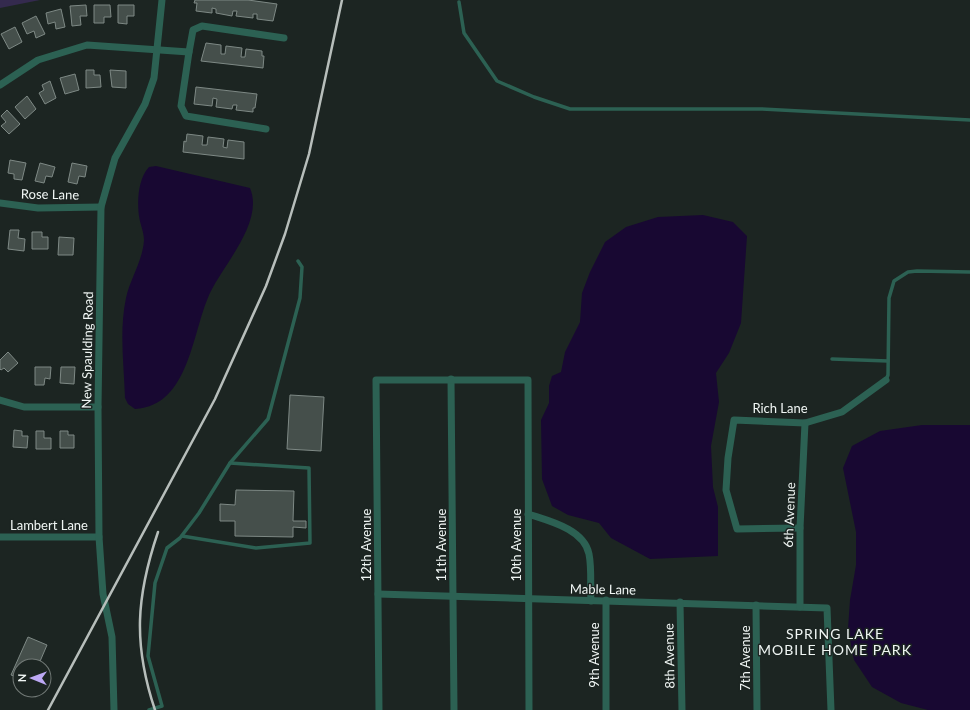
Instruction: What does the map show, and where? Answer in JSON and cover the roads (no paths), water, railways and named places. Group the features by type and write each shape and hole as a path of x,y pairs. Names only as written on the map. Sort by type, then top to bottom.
{"street":[{"name":"New Spaulding Road","path":"114,710 112,637 104,594 99,537 98,407 101,207 115,158 145,104 154,78 162,0"},
{"path":"266,129 186,116 182,112 181,106 193,30 202,26 284,38"},
{"path":"0,84 38,60 86,45 189,52"},
{"name":"Rose Lane","path":"0,203 38,208 101,207"},
{"name":"12th Avenue","path":"379,710 376,380 452,379"},
{"name":"10th Avenue","path":"452,379 528,380 529,710"},
{"name":"11th Avenue","path":"452,379 454,710"},
{"name":"Rich Lane","path":"800,528 737,529 726,490 728,458 734,420 806,423 842,412 886,380"},
{"path":"0,400 24,407 98,407"},
{"name":"6th Avenue","path":"800,607 800,528 806,423"},
{"path":"528,514 560,525 580,538 589,553 591,601"},
{"name":"Lambert Lane","path":"0,537 99,537"},
{"name":"Mable Lane","path":"378,594 453,595 591,601 680,602 828,608 831,710"},
{"name":"9th Avenue","path":"606,600 606,710"},
{"name":"8th Avenue","path":"680,602 682,710"},
{"name":"7th Avenue","path":"756,605 757,710"}],"lane":[{"path":"459,2 464,33 497,81 534,97 570,109 762,109 970,120"},
{"path":"149,710 162,706 148,656 155,583 167,548 182,536 199,513 230,463 268,419 300,298 302,267 298,261"},
{"path":"886,380 888,375 889,298 894,281 908,272 970,272"},
{"path":"832,359 888,361"},
{"path":"182,536 256,548 310,543 310,468 230,463"}],"railway":[{"path":"48,710 215,399 266,286 285,234 309,154 342,0"},
{"path":"155,710 143,663 140,642 140,621 145,578 158,532"}],"district":[{"name":"SPRING LAKE MOBILE HOME PARK","path":"835,642"}]}
